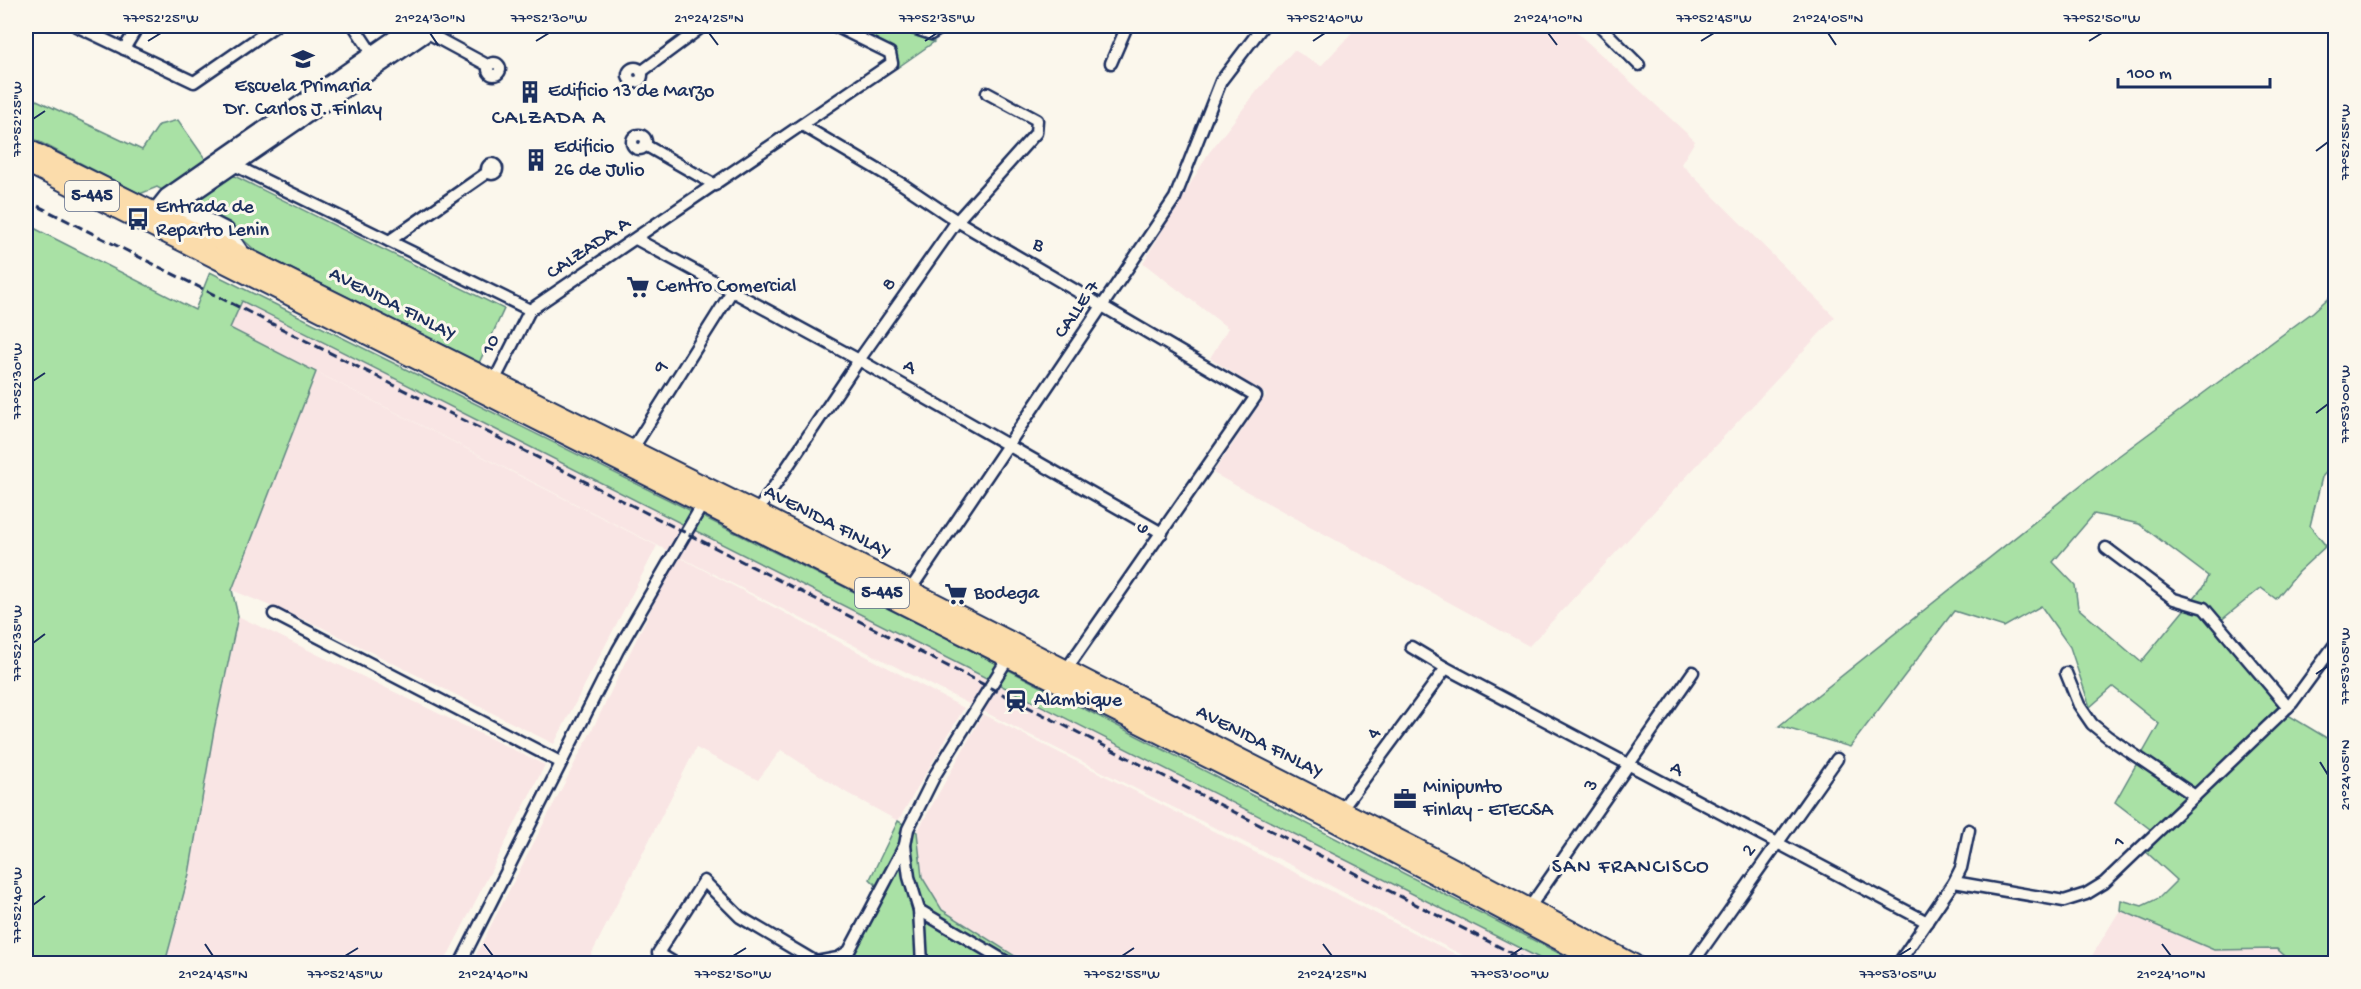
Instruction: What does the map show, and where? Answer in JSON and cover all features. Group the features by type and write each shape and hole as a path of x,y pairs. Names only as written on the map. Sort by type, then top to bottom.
{"highway":[{"name":"AVENIDA FINLAY","path":"26,148 165,213 491,388"},
{"name":"AVENIDA FINLAY","path":"26,163 165,213 491,388 627,458 1338,815 1524,914 1604,963"},
{"name":"AVENIDA FINLAY","path":"1524,914 1634,963"}],"street":[{"path":"76,26 194,82 275,26"},
{"path":"124,48 138,26"},
{"path":"354,26 376,59"},
{"path":"641,72 704,26"},
{"name":"CALZADA A","path":"530,310 892,63 890,53 835,26"},
{"path":"907,26 931,34 944,26"},
{"path":"1111,63 1127,26"},
{"name":"CALLE 7","path":"906,597 1175,198 1221,81 1263,26"},
{"path":"1600,26 1639,65"},
{"path":"165,213 228,162 376,59 425,28 489,66"},
{"name":"8","path":"752,519 957,220 1036,134 1037,120 987,93"},
{"name":"B","path":"802,125 957,220 1256,396"},
{"path":"645,145 715,185"},
{"path":"228,162 530,310"},
{"path":"388,241 488,172"},
{"name":"A","path":"636,239 859,360 1162,534"},
{"name":"9","path":"627,458 732,291"},
{"name":"10","path":"491,388 530,310"},
{"name":"6","path":"1062,676 1256,396"},
{"path":"460,963 502,884 560,762 618,650 707,497"},
{"path":"2106,548 2174,599 2204,608 2288,707"},
{"path":"273,614 560,762"},
{"name":"1","path":"1954,882 2064,901 2086,894 2104,883 2288,707 2336,643"},
{"name":"A","path":"1411,647 1629,766 1927,922"},
{"path":"676,963 658,953 704,881 740,917 816,963 838,958 849,951 905,845 908,829 935,775 1013,651"},
{"name":"4","path":"1338,815 1446,668"},
{"name":"3","path":"1524,914 1693,672"},
{"path":"2066,673 2079,705 2092,724 2195,796"},
{"name":"2","path":"1692,963 1837,759"},
{"path":"1898,963 1954,882 1961,868 1969,830"},
{"path":"905,845 909,877 919,910 921,963"},
{"path":"919,910 1010,963"}],"shaded area":[{"path":"1358,26 1570,26 1695,141 1681,164 1835,317 1529,646 1213,473 1266,395 1210,358 1228,328 1143,263 1208,154 1257,91 1294,50 1321,66"},
{"path":"242,301 1549,963 1477,963 1297,868 1144,793 230,328"},
{"path":"316,372 657,546 554,744 321,627 232,590"},
{"path":"677,556 964,708 898,821 847,793 781,750 758,780 696,748 587,963 471,964 595,724"},
{"path":"238,616 545,765 444,963 165,964 189,874 214,730"},
{"path":"983,714 1473,963 1021,963 1018,958 942,910 922,877 917,832"},
{"path":"2120,910 2214,950 2277,949 2293,963 2087,964"}],"green space":[{"path":"853,26 899,26 904,32 934,42 897,68 895,49"},
{"path":"26,95 142,150 159,125 178,120 208,163 504,309 479,363 256,251 230,228 157,187 140,194 26,135"},
{"path":"26,224 195,310 210,272 937,633 1578,963 1549,963 242,301 230,328 316,372 232,590 238,616 214,730 189,874 165,963 26,963"},
{"path":"2335,292 2335,462 2322,477 2310,526 2326,546 2298,572 2276,599 2261,588 2214,626 2283,712 2335,743 2335,963 2293,963 2277,949 2214,950 2120,910 2121,900 2142,906 2159,898 2177,880 2144,850 2159,836 2115,802 2159,724 2113,687 2090,707 2070,647 2041,606 2004,627 1954,611 1850,747 1779,726 2097,472 2313,312","holes":["2094,514 2139,524 2208,576 2203,587 2141,662 2078,608 2075,585 2053,562"]},
{"path":"898,821 917,832 922,877 942,910 1018,958 1021,963 840,964 876,885 870,879"}],"railway":[{"path":"26,200 1533,964"}],"place":[{"name":"Escuela Primaria Dr. Carlos J. Finlay","path":"303,59"},
{"name":"Edificio 13 de Marzo","path":"530,92"},
{"name":"Edificio 26 de Julio","path":"536,160"},
{"name":"Entrada de Reparto Lenin","path":"138,219"},
{"name":"Centro Comercial","path":"638,287"},
{"name":"Bodega","path":"956,594"},
{"name":"Alambique","path":"1016,701"},
{"name":"Minipunto Finlay - ETECSA","path":"1405,799"}],"district":[{"name":"CALZADA A","path":"549,119"},
{"name":"SAN FRANCISCO","path":"1631,868"}]}
